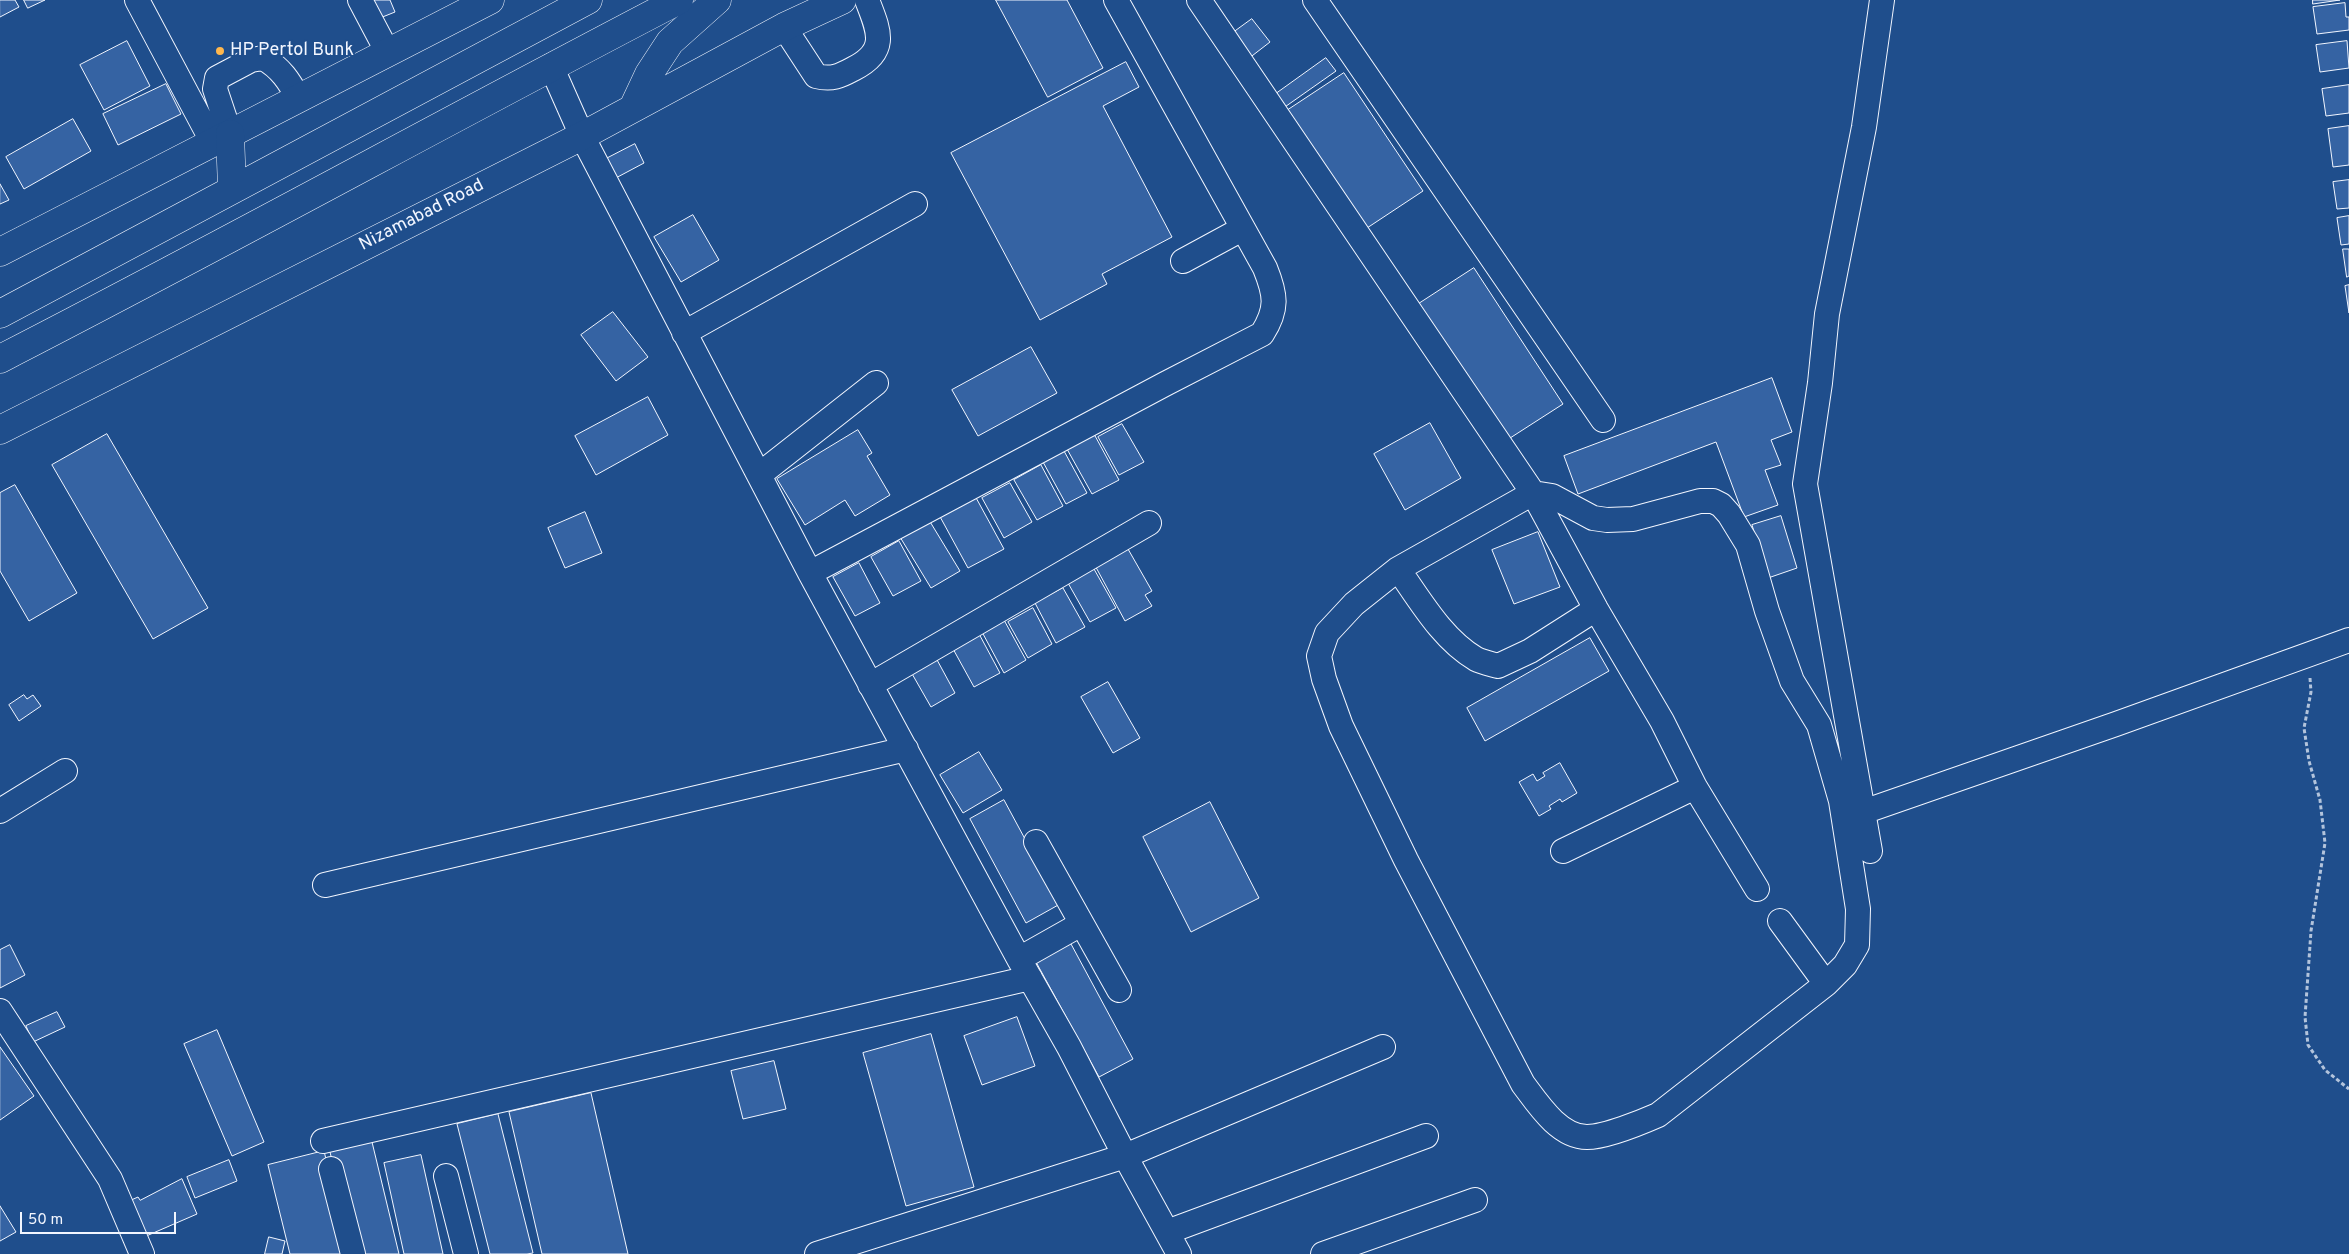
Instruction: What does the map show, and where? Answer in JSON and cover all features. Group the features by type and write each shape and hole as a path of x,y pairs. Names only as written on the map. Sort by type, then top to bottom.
{"main road":[{"path":"0,252 489,0"},
{"path":"0,314 232,188 588,0"},
{"path":"0,360 145,285 551,66 679,0"},
{"path":"634,106 649,74 670,42 717,0"},
{"name":"Nizamabad Road","path":"0,430 582,136 634,106 784,27 842,0"},
{"path":"222,139 232,188"}],"street":[{"path":"137,0 222,139"},
{"path":"360,0 388,53"},
{"path":"784,27 816,76 836,78 867,62 875,53 879,44 877,26 867,0"},
{"path":"810,573 1262,334 1274,309 1274,290 1265,268 1116,0"},
{"path":"1199,0 1533,493 1596,609 1662,722 1695,787 1757,889"},
{"path":"1315,0 1603,420"},
{"path":"1870,851 1805,484 1820,383 1827,314 1864,127 1882,0"},
{"path":"222,139 215,90 218,78 251,60 263,58 276,65 288,80 298,99"},
{"path":"551,66 582,136 810,573 1024,969 1069,1047 1125,1156 1179,1254"},
{"path":"684,334 915,204"},
{"path":"1183,261 1242,229"},
{"path":"759,475 876,383"},
{"path":"1533,493 1552,496 1593,518 1607,520 1633,519 1700,501 1712,501 1721,505 1729,514 1748,545 1767,611 1792,681 1820,725 1841,801 1858,909 1857,945 1845,965 1826,984 1658,1115 1634,1126 1587,1137 1567,1131 1543,1112 1523,1084 1406,860 1341,726 1324,679 1319,656 1327,633 1354,604 1398,569 1533,493"},
{"path":"870,685 1149,523"},
{"path":"1398,569 1432,617 1457,644 1476,659 1498,666 1530,650 1596,609"},
{"path":"1863,812 2349,640"},
{"path":"325,885 906,749"},
{"path":"0,811 65,771"},
{"path":"1564,851 1695,787"},
{"path":"1036,842 1119,990"},
{"path":"1780,921 1826,984"},
{"path":"323,1141 1024,969 1081,924"},
{"path":"0,1011 110,1179 142,1254"},
{"path":"817,1254 1125,1156 1383,1047"},
{"path":"1167,1232 1426,1136"},
{"path":"331,1168 353,1254"},
{"path":"446,1176 466,1254"},
{"path":"1323,1254 1474,1200"}],"path":[{"path":"2307,655 2311,692 2304,728 2309,761 2320,800 2325,843 2311,931 2306,1026 2308,1044 2325,1070 2349,1089"}],"building":[{"path":"0,0 15,0 19,7 0,17"},
{"path":"24,0 45,0 28,8"},
{"path":"373,0 390,0 395,12 380,18"},
{"path":"996,0 1067,0 1103,68 1048,97"},
{"path":"2313,0 2340,0 2313,4"},
{"path":"2345,3 2346,17 2349,17 2349,30 2317,34 2313,7"},
{"path":"1252,19 1270,42 1248,59 1230,35"},
{"path":"127,41 150,86 104,110 80,65"},
{"path":"2347,41 2349,68 2320,72 2316,45"},
{"path":"1326,58 1336,71 1282,109 1273,96"},
{"path":"1126,62 1139,87 1103,106 1172,237 1102,274 1107,284 1040,320 951,153"},
{"path":"1344,73 1423,191 1367,228 1288,110"},
{"path":"166,84 181,114 118,145 103,114"},
{"path":"2349,85 2349,113 2326,116 2322,89"},
{"path":"73,119 91,151 24,189 6,157"},
{"path":"2349,126 2349,165 2333,167 2328,129"},
{"path":"635,144 644,163 612,180 602,161"},
{"path":"2349,180 2349,208 2337,209 2333,182"},
{"path":"0,184 9,200 0,204"},
{"path":"693,215 719,260 681,282 654,237"},
{"path":"2349,216 2349,244 2341,245 2337,218"},
{"path":"2343,249 2349,249 2349,276 2347,277"},
{"path":"1474,268 1563,404 1507,440 1417,305"},
{"path":"2349,285 2349,313 2345,286"},
{"path":"613,312 648,357 616,381 581,335"},
{"path":"1031,347 1057,393 978,436 952,390"},
{"path":"1772,378 1792,432 1771,440 1781,465 1765,470 1778,505 1744,517 1716,442 1578,494 1564,456"},
{"path":"648,397 668,435 596,475 575,436"},
{"path":"1430,423 1461,478 1405,510 1374,454"},
{"path":"1122,424 1144,462 1119,475 1098,437"},
{"path":"858,430 872,453 867,456 890,495 855,516 845,500 805,525 777,479"},
{"path":"107,434 208,608 153,639 52,465"},
{"path":"1094,434 1119,480 1092,494 1067,449"},
{"path":"1064,451 1087,493 1066,504 1043,462"},
{"path":"1041,465 1063,506 1037,520 1014,480"},
{"path":"1010,483 1032,522 1004,538 982,498"},
{"path":"15,485 77,593 29,621 0,571 0,493"},
{"path":"974,494 1004,549 968,568 938,513"},
{"path":"585,512 602,553 565,568 548,528"},
{"path":"1781,516 1797,568 1768,578 1752,525"},
{"path":"929,520 960,571 931,588 900,537"},
{"path":"1538,532 1560,587 1514,604 1492,550"},
{"path":"899,541 921,581 893,596 871,557"},
{"path":"1124,542 1152,591 1145,595 1152,606 1125,621 1092,560"},
{"path":"859,563 880,603 855,616 833,577"},
{"path":"1094,569 1116,608 1090,622 1068,583"},
{"path":"1063,588 1085,627 1056,643 1035,603"},
{"path":"1033,608 1052,644 1028,658 1008,622"},
{"path":"1004,620 1026,660 1004,673 982,632"},
{"path":"978,632 1000,673 974,687 952,647"},
{"path":"1590,638 1609,671 1485,741 1467,708"},
{"path":"936,658 955,693 931,707 911,672"},
{"path":"1108,682 1140,738 1113,753 1081,697"},
{"path":"24,695 27,699 33,695 41,706 19,721 9,705"},
{"path":"979,752 1002,790 963,813 940,775"},
{"path":"1560,763 1577,793 1562,802 1560,799 1549,806 1551,809 1539,816 1519,782 1533,774 1537,781 1545,776 1543,773"},
{"path":"1004,800 1060,904 1026,923 970,819"},
{"path":"1210,802 1259,898 1191,932 1143,837"},
{"path":"1071,944 1133,1059 1099,1077 1036,962"},
{"path":"10,945 25,975 0,988 0,950"},
{"path":"57,1012 65,1027 33,1042 26,1026"},
{"path":"1017,1017 1035,1066 982,1085 964,1036"},
{"path":"217,1030 264,1142 232,1156 184,1044"},
{"path":"931,1034 974,1187 906,1206 863,1053"},
{"path":"0,1047 34,1096 0,1120"},
{"path":"774,1061 786,1109 743,1119 731,1071"},
{"path":"591,1093 628,1254 542,1254 509,1112"},
{"path":"498,1114 533,1253 490,1254 457,1124"},
{"path":"372,1142 399,1254 354,1254 330,1152"},
{"path":"324,1151 349,1254 290,1254 268,1165"},
{"path":"421,1155 443,1254 404,1254 384,1163"},
{"path":"229,1160 237,1181 195,1198 187,1177"},
{"path":"182,1179 197,1214 144,1237 129,1201 138,1197 140,1200"},
{"path":"0,1206 16,1232 0,1241"},
{"path":"269,1237 285,1241 282,1254 265,1254"}],"place":[{"name":"HP Pertol Bunk","path":"220,51"}]}
